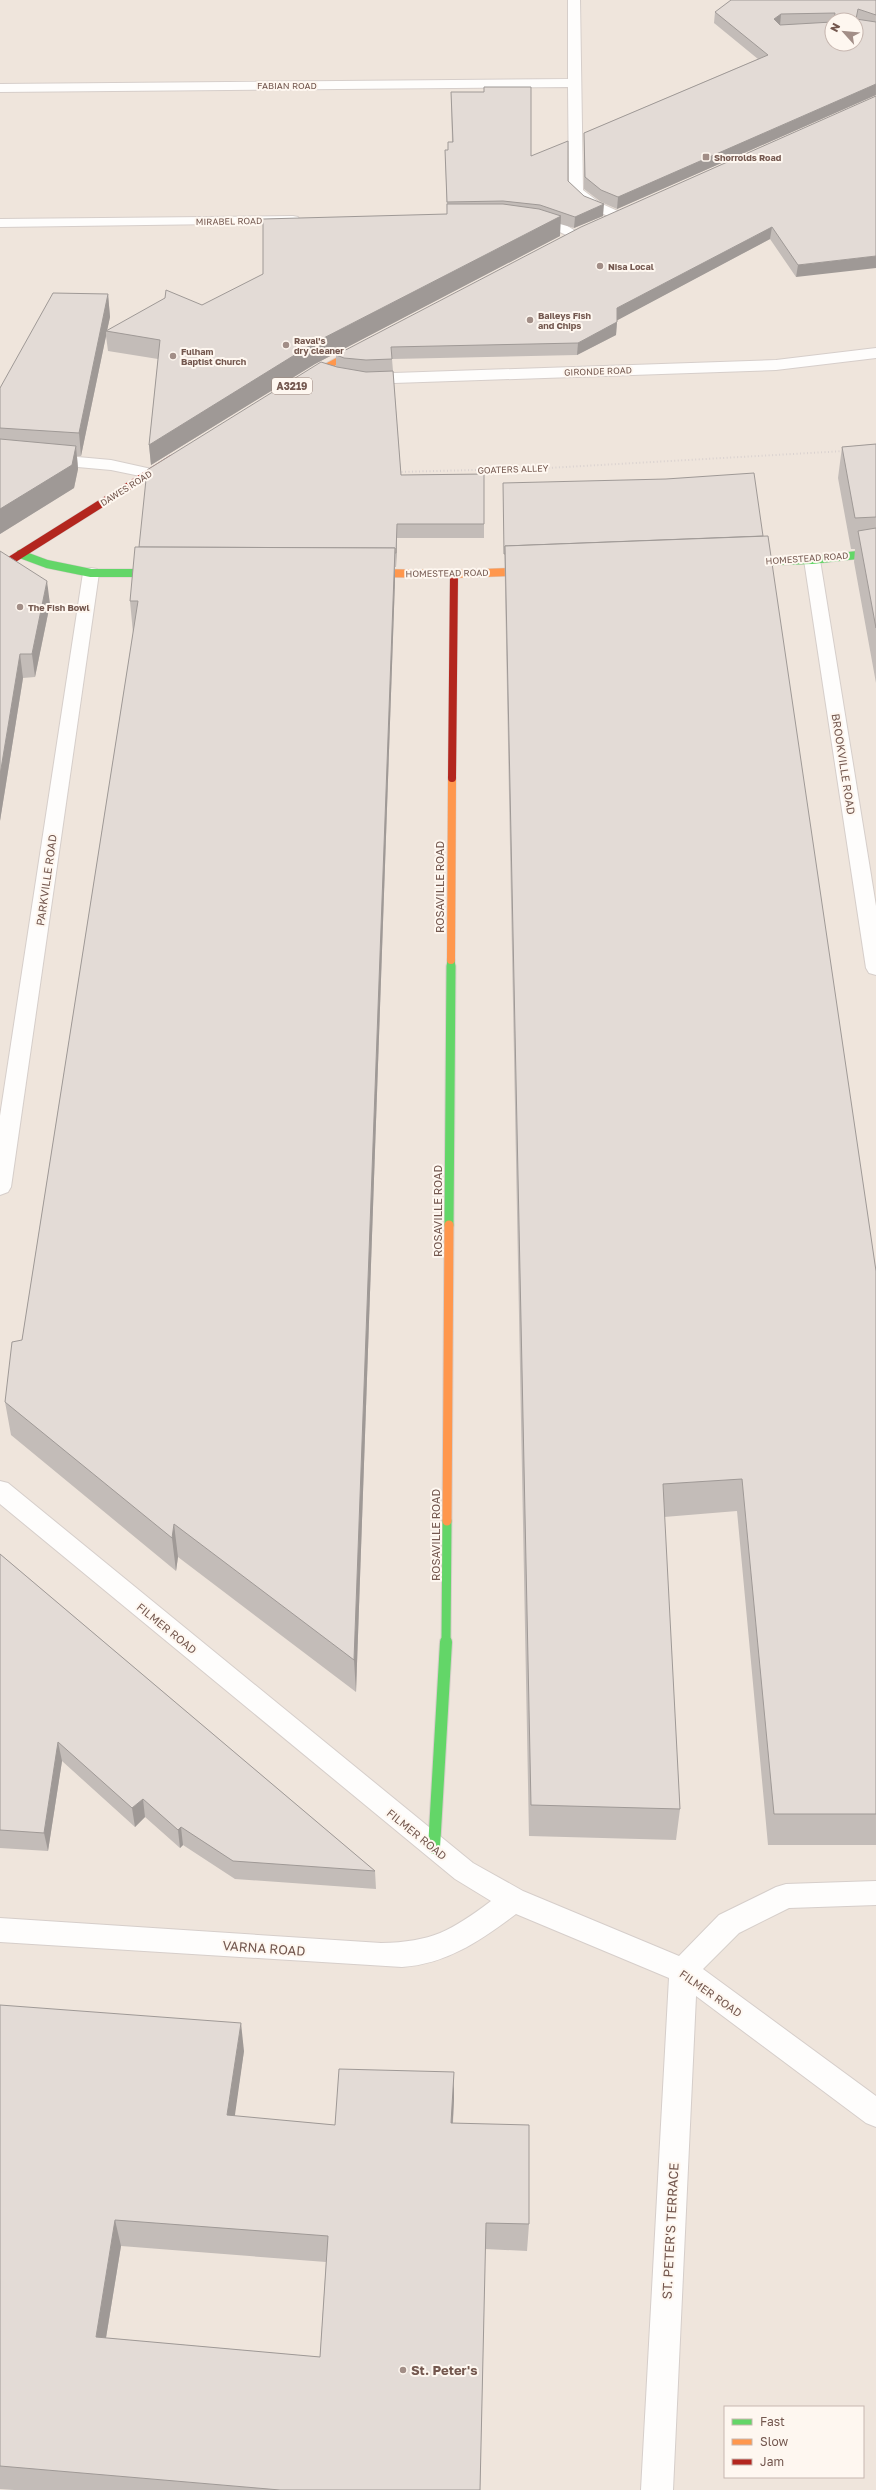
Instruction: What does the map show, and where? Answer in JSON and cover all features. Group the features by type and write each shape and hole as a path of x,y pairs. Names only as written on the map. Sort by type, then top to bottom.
{"street":[{"path":"574,0 573,83 576,191 582,198 597,208 621,214"},
{"name":"FABIAN ROAD","path":"0,88 573,83"},
{"path":"604,222 621,214"},
{"path":"516,218 556,225 575,235"},
{"name":"MIRABEL ROAD","path":"0,223 304,220"},
{"name":"A3219","path":"295,384 321,368 371,342"},
{"name":"GIRONDE ROAD","path":"321,368 344,376 366,379 776,365 876,353"},
{"name":"DAWES ROAD","path":"0,567 183,453"},
{"path":"0,455 111,465 150,473"},
{"name":"HOMESTEAD ROAD","path":"735,563 812,560 876,553"},
{"path":"20,554 47,564 91,573 170,573"},
{"name":"BROOKVILLE ROAD","path":"812,560 876,968"},
{"name":"HOMESTEAD ROAD","path":"358,573 454,574 540,571"},
{"name":"PARKVILLE ROAD","path":"0,1187 91,573"},
{"name":"ROSAVILLE ROAD","path":"434,1848 446,1646 454,574"},
{"name":"FILMER ROAD","path":"0,1490 434,1848 464,1871 513,1900 683,1971 876,2113"},
{"path":"683,1971 729,1924 786,1896 876,1893"},
{"name":"VARNA ROAD","path":"0,1930 381,1955 408,1954 438,1948 478,1926 513,1900"},
{"name":"ST. PETER'S TERRACE","path":"657,2490 683,1971"}],"path":[{"name":"GOATERS ALLEY","path":"397,472 548,468 853,451"}],"shaded area":[{"path":"0,0 876,0 876,2490 0,2490"}],"building":[{"path":"731,0 876,0 876,15 858,9 857,12 781,14 774,19 780,25 824,22 824,52 864,52 864,20 876,22 876,84 618,197 601,190 585,177 584,133 768,55 715,12"},
{"path":"484,87 531,87 531,156 568,141 568,181 584,196 604,204 575,217 540,205 503,201 447,202 445,150 448,150 448,142 453,142 451,92 484,92"},
{"path":"876,96 876,256 798,265 772,227 617,308 617,322 578,343 391,347 392,359 366,360 344,358 336,355 581,227"},
{"path":"447,204 503,204 539,209 561,216 314,343 149,445 160,340 106,331 165,298 166,290 202,305 263,274 263,219 447,214"},
{"path":"53,293 108,294 79,433 0,428 0,388"},
{"path":"321,362 337,367 366,372 393,371 401,475 484,474 484,524 397,524 396,553 395,548 139,547 147,470"},
{"path":"0,439 76,446 72,465 0,509"},
{"path":"876,444 876,517 855,518 842,447"},
{"path":"754,473 763,536 505,546 504,554 503,483 666,479"},
{"path":"876,528 876,628 858,531"},
{"path":"768,536 876,1271 876,1814 774,1814 742,1479 663,1484 680,1809 531,1805 505,546"},
{"path":"135,547 395,548 354,1660 174,1524 172,1538 5,1402 12,1342 22,1340 138,601 130,601"},
{"path":"0,551 47,581 32,654 20,654 0,775"},
{"path":"0,1554 375,1871 233,1861 181,1827 178,1830 143,1799 132,1808 58,1742 44,1833 0,1830"},
{"path":"0,2005 241,2023 227,2115 335,2125 339,2069 454,2072 451,2123 529,2125 529,2224 486,2223 480,2490 280,2490 0,2466","holes":["115,2220 328,2236 320,2357 96,2337"]}],"traffic: fast":[{"path":"742,562 812,560 876,553"},
{"path":"20,554 47,564 91,573 162,573"},
{"path":"449,1225 451,960"},
{"path":"434,1848 446,1646 447,1521"}],"traffic: slow":[{"path":"302,380 363,347"},
{"path":"366,573 454,574 534,571"},
{"path":"451,960 452,778"},
{"path":"447,1521 449,1225"}],"traffic: jam":[{"path":"0,567 172,459"},
{"path":"452,778 454,574"}],"place":[{"name":"Shorrolds Road","path":"706,157"},
{"name":"Nisa Local","path":"600,266"},
{"name":"Baileys Fish and Chips","path":"530,320"},
{"name":"Raval's dry cleaner","path":"286,345"},
{"name":"Fulham Baptist Church","path":"173,356"},
{"name":"The Fish Bowl","path":"20,607"},
{"name":"St. Peter's","path":"403,2370"}]}
